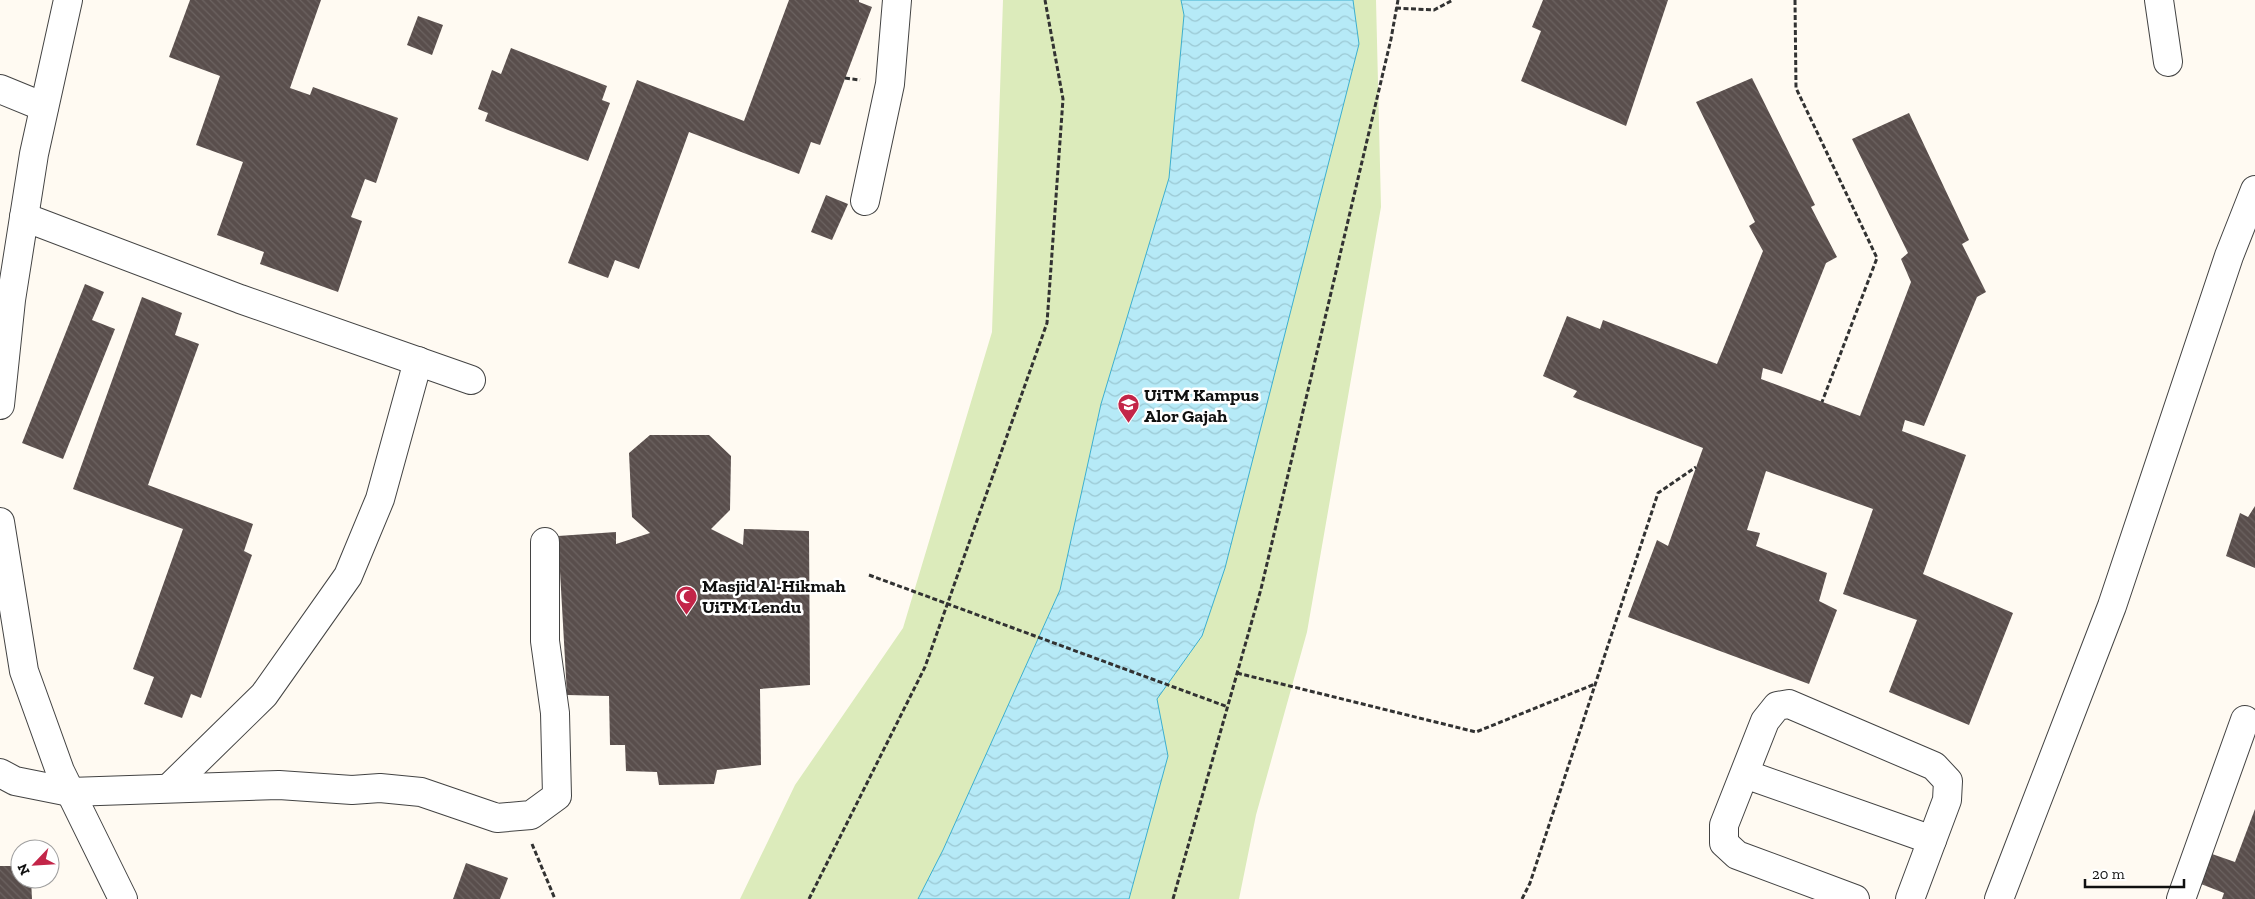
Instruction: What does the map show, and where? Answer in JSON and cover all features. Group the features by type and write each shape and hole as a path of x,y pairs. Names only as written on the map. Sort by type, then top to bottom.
{"street":[{"path":"0,405 24,217 44,107 68,0"},
{"path":"865,201 890,84 897,0"},
{"path":"2159,0 2168,62"},
{"path":"0,89 44,107"},
{"path":"1999,899 2112,606 2223,275 2255,190"},
{"path":"24,217 240,299 471,380"},
{"path":"169,788 264,695 348,576 380,499 418,361"},
{"path":"0,522 24,671 60,771 122,899"},
{"path":"0,773 15,781 70,792 279,785 352,790 380,788 421,792 497,818 531,815 557,796 555,713 545,642 545,542"},
{"path":"1855,899 1737,855 1724,843 1724,825 1765,720 1778,706 1789,704 1934,766 1948,781 1947,800 1910,899"},
{"path":"2181,899 2244,720"},
{"path":"1745,774 1932,840"}],"path":[{"path":"809,899 925,667 1047,323 1063,99 1044,0"},
{"path":"1173,899 1262,589 1391,39 1398,0"},
{"path":"1396,8 1434,10 1453,0"},
{"path":"1795,0 1796,88 1877,258 1822,402"},
{"path":"1522,899 1530,883 1658,493 1696,467"},
{"path":"869,575 1228,707"},
{"path":"1237,673 1476,732 1595,684"},
{"path":"520,816 555,899"}],"green space":[{"path":"1003,0 1376,0 1381,207 1307,632 1256,815 1239,899 740,899 795,785 903,628 992,332"}],"water":[{"path":"1181,0 1353,0 1359,44 1225,568 1202,636 1157,699 1168,756 1129,899 918,899 943,850 1060,590 1101,404 1169,178 1184,15"}],"building":[{"path":"190,0 321,0 290,88 310,95 313,87 398,118 376,183 365,179 351,217 362,221 338,292 260,264 264,252 217,235 243,162 196,145 220,76 169,57"},
{"path":"789,0 859,0 859,2 872,7 820,145 811,142 799,174 689,132 639,269 615,260 608,278 568,263 637,80 744,121"},
{"path":"1543,0 1668,0 1626,126 1521,81 1541,31 1532,27"},
{"path":"418,16 443,25 432,55 407,45"},
{"path":"511,48 607,86 602,100 610,103 588,161 485,121 488,113 478,109 492,70 501,74"},
{"path":"1752,78 1815,205 1811,207 1837,257 1826,263 1782,374 1763,368 1761,379 1860,416 1911,282 1901,259 1908,253 1852,139 1909,113 1969,240 1962,244 1986,292 1977,297 1924,426 1905,420 1902,431 1966,455 1923,574 2013,613 1969,725 1889,692 1917,620 1843,594 1873,509 1766,471 1747,530 1760,533 1756,546 1827,573 1819,601 1837,610 1809,684 1628,617 1657,540 1668,546 1703,448 1573,397 1577,391 1543,376 1567,316 1600,329 1603,320 1717,364 1763,251 1749,226 1755,222 1696,102"},
{"path":"826,195 848,204 832,240 811,232"},
{"path":"85,284 104,292 92,320 115,329 63,459 22,443"},
{"path":"142,297 182,313 175,335 199,344 148,485 253,524 244,551 252,555 201,698 191,694 182,718 144,704 154,677 133,669 183,529 73,489"},
{"name":"Masjid Al-Hikmah UiTM Lendu","path":"650,435 709,435 731,456 730,510 711,529 743,545 744,529 809,531 810,685 760,689 761,765 717,770 714,784 659,785 657,772 626,771 625,745 610,745 609,696 567,695 558,536 616,532 616,544 650,533 632,517 629,453"},
{"path":"2255,506 2255,568 2226,556 2240,513 2248,517"},
{"path":"2255,809 2255,899 2222,899 2224,893 2201,884 2212,854 2235,862"},
{"path":"466,863 508,878 500,899 453,899"},
{"path":"0,866 10,866 10,889 32,889 32,899 0,899"}],"place":[{"name":"UiTM Kampus Alor Gajah","path":"1128,424"},
{"name":"Masjid Al-Hikmah UiTM Lendu","path":"686,615"}]}
